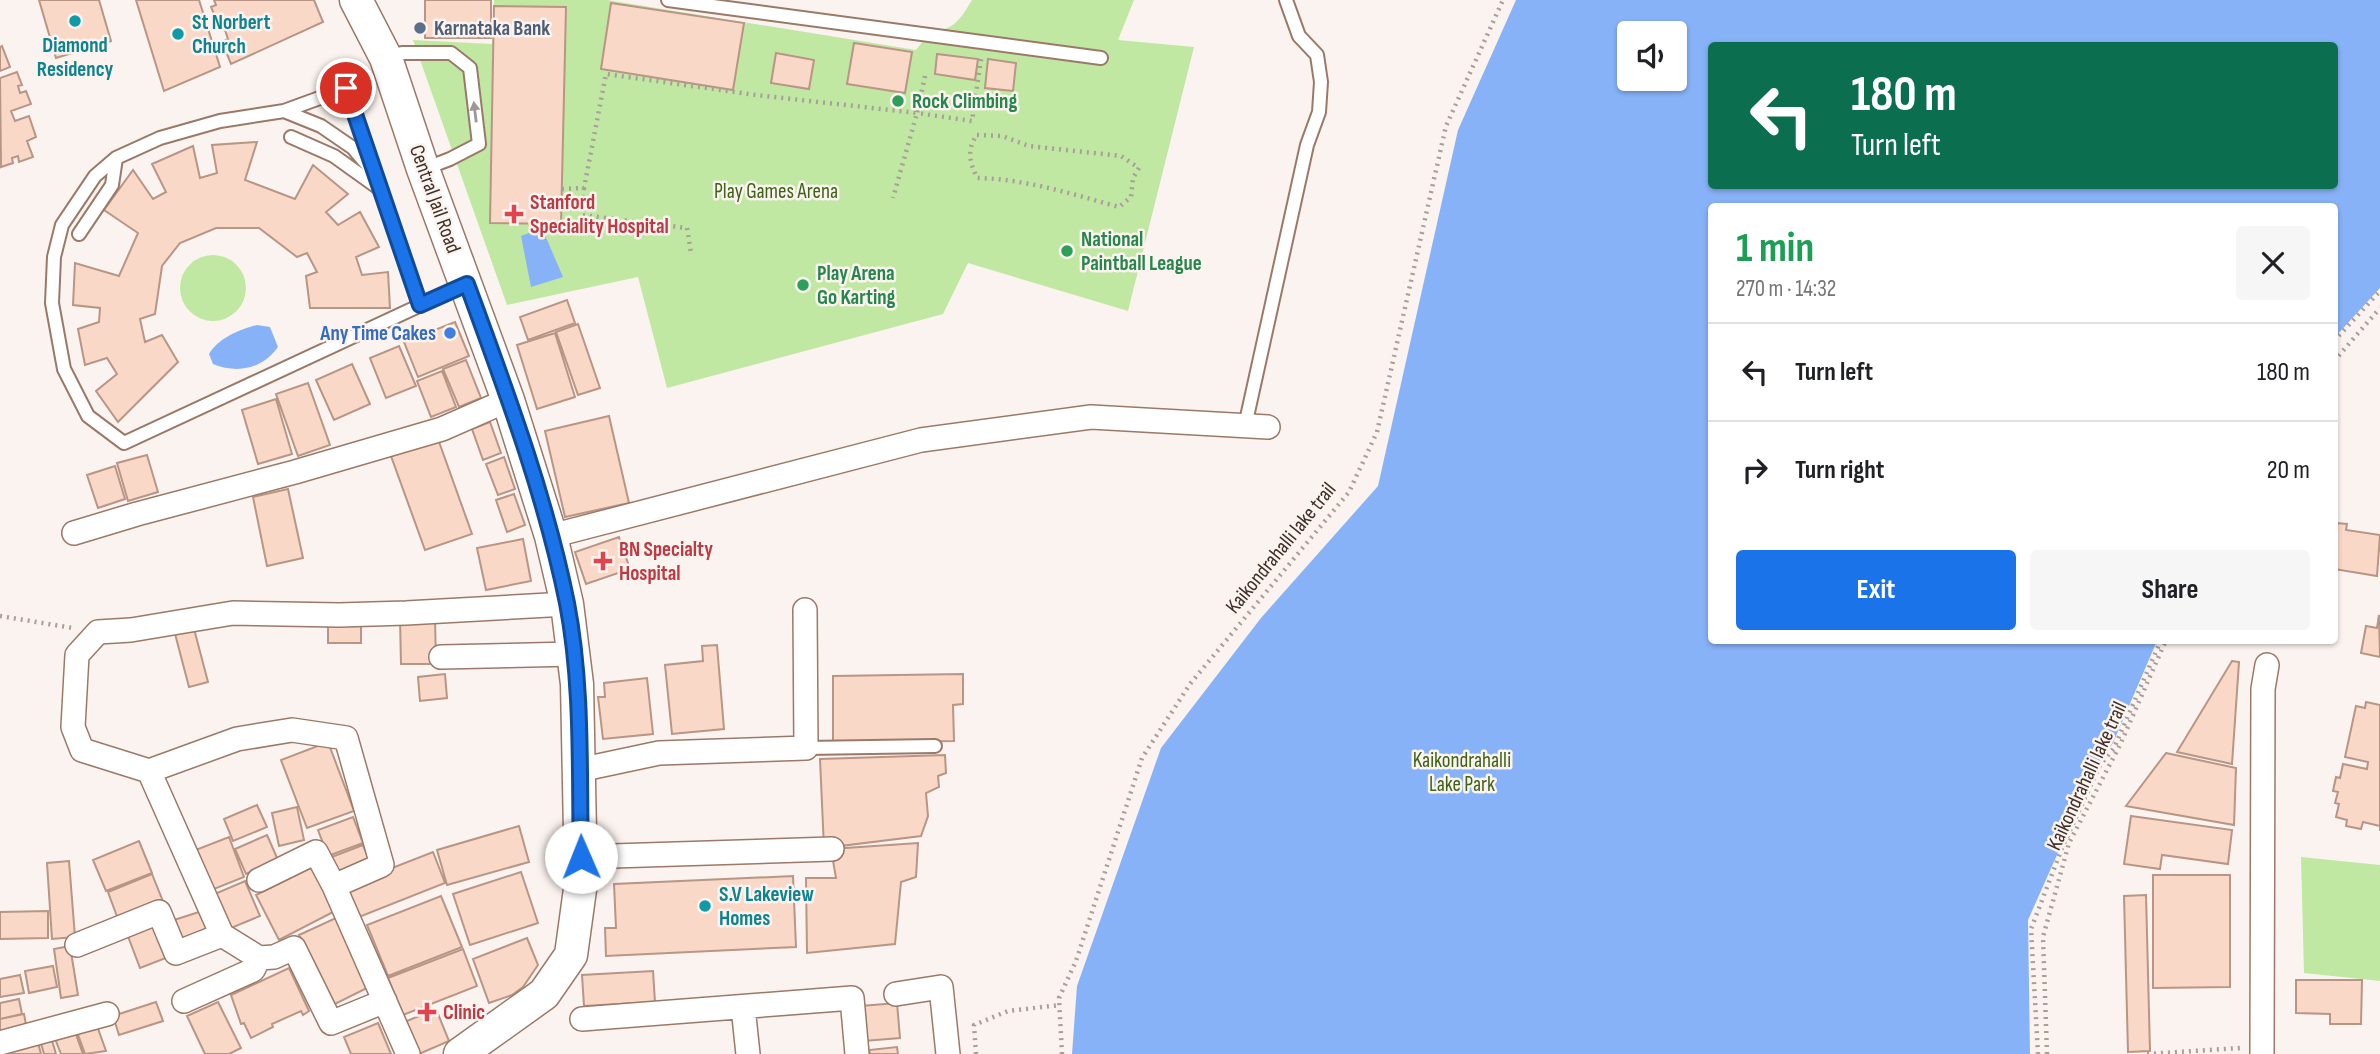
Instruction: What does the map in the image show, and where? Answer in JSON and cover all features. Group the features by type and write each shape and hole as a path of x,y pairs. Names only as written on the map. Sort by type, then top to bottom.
{"main road":[{"name":"Central Jail Road","path":"356,0 386,58 423,169 508,400 551,536 567,604 578,684 581,882 571,956 544,994 460,1054"}],"street":[{"path":"74,533 442,429 508,400"},
{"path":"551,536 921,440 1091,417 1268,428"},
{"path":"334,886 382,865 346,738 292,730 237,739 149,771 82,750 73,727 77,655 98,632 233,613 393,614 567,604"},
{"path":"579,770 659,753 806,748 805,610"},
{"path":"441,657 574,654"},
{"path":"2262,1050 2263,689 2267,665"},
{"path":"149,771 222,935 259,957 274,957 294,948 331,1023 385,1001"},
{"path":"581,857 832,849"},
{"path":"259,880 316,852 334,886 408,1054"},
{"path":"77,945 159,912 176,953 222,935"},
{"path":"184,1001 253,970 259,957"},
{"path":"896,995 941,987 948,1054"},
{"path":"582,1019 852,998 857,1054"},
{"path":"743,1007 748,1054"},
{"path":"0,1043 107,1014"}],"lane":[{"path":"667,0 1101,58"},
{"path":"1245,426 1307,145 1319,112 1321,82 1317,55 1299,36 1286,0"},
{"path":"386,58 402,53 451,53 470,68 479,144 423,169"},
{"path":"420,305 346,88 284,111 220,121 160,138 116,158 94,176 62,225 54,257 52,303 64,369 88,416 124,443 467,284"},
{"path":"284,111 321,126 353,148 374,174"},
{"path":"291,137 334,156 380,190"},
{"path":"79,234 112,185 116,158"},
{"path":"806,748 935,747"}],"path":[{"name":"Kaikondrahalli lake trail","path":"1062,1054 1059,998 1076,961 1142,758 1190,684 1349,492 1377,432 1446,126 1503,0"},
{"path":"691,253 687,228 582,215 584,188 606,74 972,121 984,42"},
{"path":"893,198 925,76"},
{"path":"977,135 1002,136 1029,146 1121,156 1139,168 1133,178 1130,197 1119,207 1056,189 1007,179 977,178 969,153 977,135"},
{"path":"562,189 584,188"},
{"path":"2338,337 2380,291"},
{"path":"2338,356 2380,308"},
{"path":"0,616 98,632"},
{"path":"2038,1054 2031,929 2100,765 2114,748 2162,644"},
{"name":"Kaikondrahalli lake trail","path":"2047,1054 2043,937 2069,843 2120,745 2162,644"},
{"path":"976,1054 974,1025 1008,1011 1060,1005"},
{"path":"2147,1054 2262,1050"}],"green space":[{"name":"Play Games Arena","path":"494,0 607,0 916,50 931,31 946,29 956,22 972,0 1134,0 1118,40 1194,47 1128,311 968,263 943,314 667,388 638,277 507,305 413,40 492,44"},
{"path":"213,255 236,265 246,288 236,311 213,321 190,311 180,288 190,265"},
{"path":"2301,857 2380,865 2380,981 2304,973"}],"water":[{"name":"Kaikondrahalli Lake Park","path":"1516,0 2380,0 2380,288 2338,334 2338,203 1708,203 1708,644 2156,644 2113,743 2097,765 2028,920 2030,1054 1072,1054 1077,986 1161,748 1261,618 1378,486 1458,130"},
{"path":"542,228 563,277 531,287 521,236"},
{"path":"257,325 270,327 278,347 272,354 249,368 231,369 213,364 209,354 218,343"}],"building":[{"name":"Diamond Residency","path":"39,0 99,0 111,41 56,58"},
{"name":"St Norbert Church","path":"136,0 199,0 220,67 164,91"},
{"path":"214,0 314,0 323,22 231,64 222,42 228,39 225,30 221,30 211,7 216,5"},
{"path":"425,0 491,0 491,38 425,38"},
{"path":"611,3 744,23 733,90 601,69"},
{"path":"494,6 566,7 561,224 490,223"},
{"path":"854,43 912,52 905,93 847,84"},
{"path":"2,46 10,67 0,71 0,47"},
{"path":"776,53 814,60 809,89 771,83"},
{"path":"937,54 978,59 975,80 935,74"},
{"path":"988,59 1016,63 1013,91 985,88"},
{"path":"17,72 22,85 18,86 20,93 26,91 31,104 11,111 15,121 29,116 36,137 27,141 33,157 19,162 18,156 12,158 13,163 1,167 0,78"},
{"path":"257,142 245,180 295,199 313,165 348,194 326,212 338,225 360,212 379,247 356,257 362,275 388,272 390,308 310,308 306,276 317,272 307,253 297,257 259,228 216,228 180,243 162,266 155,314 140,319 145,342 162,335 178,362 118,422 96,391 117,374 107,358 85,365 78,329 99,322 100,308 73,305 75,263 119,276 138,233 104,210 133,170 153,199 166,192 152,164 193,146 200,178 217,173 212,145"},
{"path":"567,300 575,323 528,340 520,317"},
{"path":"455,322 469,356 418,377 404,342"},
{"path":"578,324 600,388 578,395 556,332"},
{"path":"555,333 575,397 537,409 517,345"},
{"path":"399,346 416,386 386,398 370,358"},
{"path":"466,360 481,398 459,407 443,369"},
{"path":"352,364 370,404 334,420 316,380"},
{"path":"442,371 456,407 431,417 417,381"},
{"path":"308,383 330,445 298,456 276,394"},
{"path":"276,399 292,454 258,464 242,410"},
{"path":"609,416 629,503 565,517 545,431"},
{"path":"490,422 501,453 483,460 472,429"},
{"path":"438,439 472,534 425,550 391,456"},
{"path":"147,455 158,492 128,501 117,463"},
{"path":"504,457 515,489 498,495 486,464"},
{"path":"115,466 125,499 98,508 87,475"},
{"path":"288,489 303,558 267,566 253,497"},
{"path":"514,494 525,525 507,532 496,500"},
{"path":"2338,523 2347,524 2346,530 2380,535 2377,576 2338,570"},
{"path":"619,537 630,569 586,584 575,552"},
{"path":"523,539 531,581 486,590 477,548"},
{"path":"2379,615 2380,657 2361,653 2366,626 2377,628"},
{"path":"328,617 361,617 361,643 328,643"},
{"path":"400,618 435,618 436,664 401,664"},
{"path":"193,625 208,682 189,687 174,630"},
{"path":"717,645 724,729 672,734 665,665 703,661 702,646"},
{"path":"2232,661 2239,662 2232,764 2177,752"},
{"path":"445,674 447,698 420,701 418,677"},
{"path":"963,674 963,704 953,705 954,741 833,743 833,676"},
{"path":"647,678 653,734 603,739 598,697 605,697 604,683"},
{"path":"2366,702 2380,705 2380,826 2363,822 2361,829 2346,826 2347,820 2336,817 2339,804 2335,803 2338,792 2333,791 2343,764 2367,769 2368,762 2345,757 2356,706 2365,708"},
{"path":"328,742 354,811 307,828 281,760"},
{"path":"2166,753 2236,768 2234,825 2126,806"},
{"path":"945,755 946,773 938,776 939,787 926,793 928,816 921,836 824,848 820,759"},
{"path":"257,805 267,827 233,841 224,819"},
{"path":"297,807 304,840 279,846 272,813"},
{"path":"2131,816 2232,830 2228,864 2162,855 2160,869 2124,864"},
{"path":"353,817 363,843 328,856 318,830"},
{"path":"519,826 529,862 447,885 437,850"},
{"path":"267,835 278,860 246,874 235,849"},
{"path":"229,837 244,877 209,891 193,851"},
{"path":"139,841 152,873 106,891 93,860"},
{"path":"918,843 916,877 901,882 895,944 807,953 806,878 836,878 831,849"},
{"path":"363,845 371,864 336,877 329,858"},
{"path":"433,852 445,883 359,917 346,886"},
{"path":"69,861 75,937 52,939 47,863"},
{"path":"314,866 337,910 279,940 256,895"},
{"path":"521,872 538,923 470,945 453,894"},
{"path":"152,874 164,904 119,922 108,892"},
{"path":"2153,875 2230,875 2230,987 2153,988"},
{"name":"S.V Lakeview Homes","path":"793,876 796,947 606,956 605,928 616,928 614,884"},
{"path":"245,881 260,916 224,931 210,896"},
{"path":"2146,895 2150,1051 2128,1052 2124,896"},
{"path":"441,896 462,947 388,976 367,925"},
{"path":"48,911 48,938 0,939 0,912"},
{"path":"202,911 210,935 178,945 171,921"},
{"path":"338,917 371,986 333,1005 299,935"},
{"path":"156,919 171,956 140,968 126,931"},
{"path":"527,938 538,965 523,987 512,995 489,1003 473,959"},
{"path":"70,946 78,995 61,998 54,949"},
{"path":"463,949 477,986 403,1015 388,978"},
{"path":"53,966 57,987 29,993 25,971"},
{"path":"289,968 309,1011 303,1015 301,1011 272,1024 273,1027 251,1038 244,1023 241,1024 231,995"},
{"path":"653,971 655,1002 584,1006 582,975"},
{"path":"20,975 24,993 0,997 0,979"},
{"path":"2296,980 2362,980 2361,1024 2330,1024 2330,1014 2296,1013"},
{"path":"19,999 22,1014 0,1019 0,1003"},
{"path":"156,1002 163,1021 119,1035 113,1016"},
{"path":"218,1002 241,1048 229,1054 205,1054 187,1016"},
{"path":"897,1003 900,1038 864,1041 861,1006"},
{"path":"436,1009 449,1041 419,1054 402,1023"},
{"path":"24,1014 27,1030 0,1035 0,1019"},
{"path":"96,1023 106,1051 85,1054 76,1029"},
{"path":"378,1023 391,1054 351,1054 344,1037"},
{"path":"74,1029 83,1054 61,1054 54,1036"},
{"path":"51,1037 56,1054 44,1054 40,1040"},
{"path":"37,1039 41,1054 0,1054 0,1048"},
{"path":"897,1047 898,1054 870,1054 869,1050"}],"place":[{"name":"Diamond Residency","path":"75,21"},
{"name":"Karnataka Bank","path":"420,28"},
{"name":"St Norbert Church","path":"178,34"},
{"name":"Rock Climbing","path":"898,101"},
{"name":"Stanford Speciality Hospital","path":"514,214"},
{"name":"National Paintball League","path":"1067,251"},
{"name":"Play Arena Go Karting","path":"803,285"},
{"name":"Any Time Cakes","path":"450,333"},
{"name":"BN Specialty Hospital","path":"603,561"},
{"name":"S.V Lakeview Homes","path":"705,906"},
{"name":"Clinic","path":"427,1012"}],"route":[{"path":"346,88 420,305 467,284 508,400 551,536 567,604 578,684 581,857"}]}
